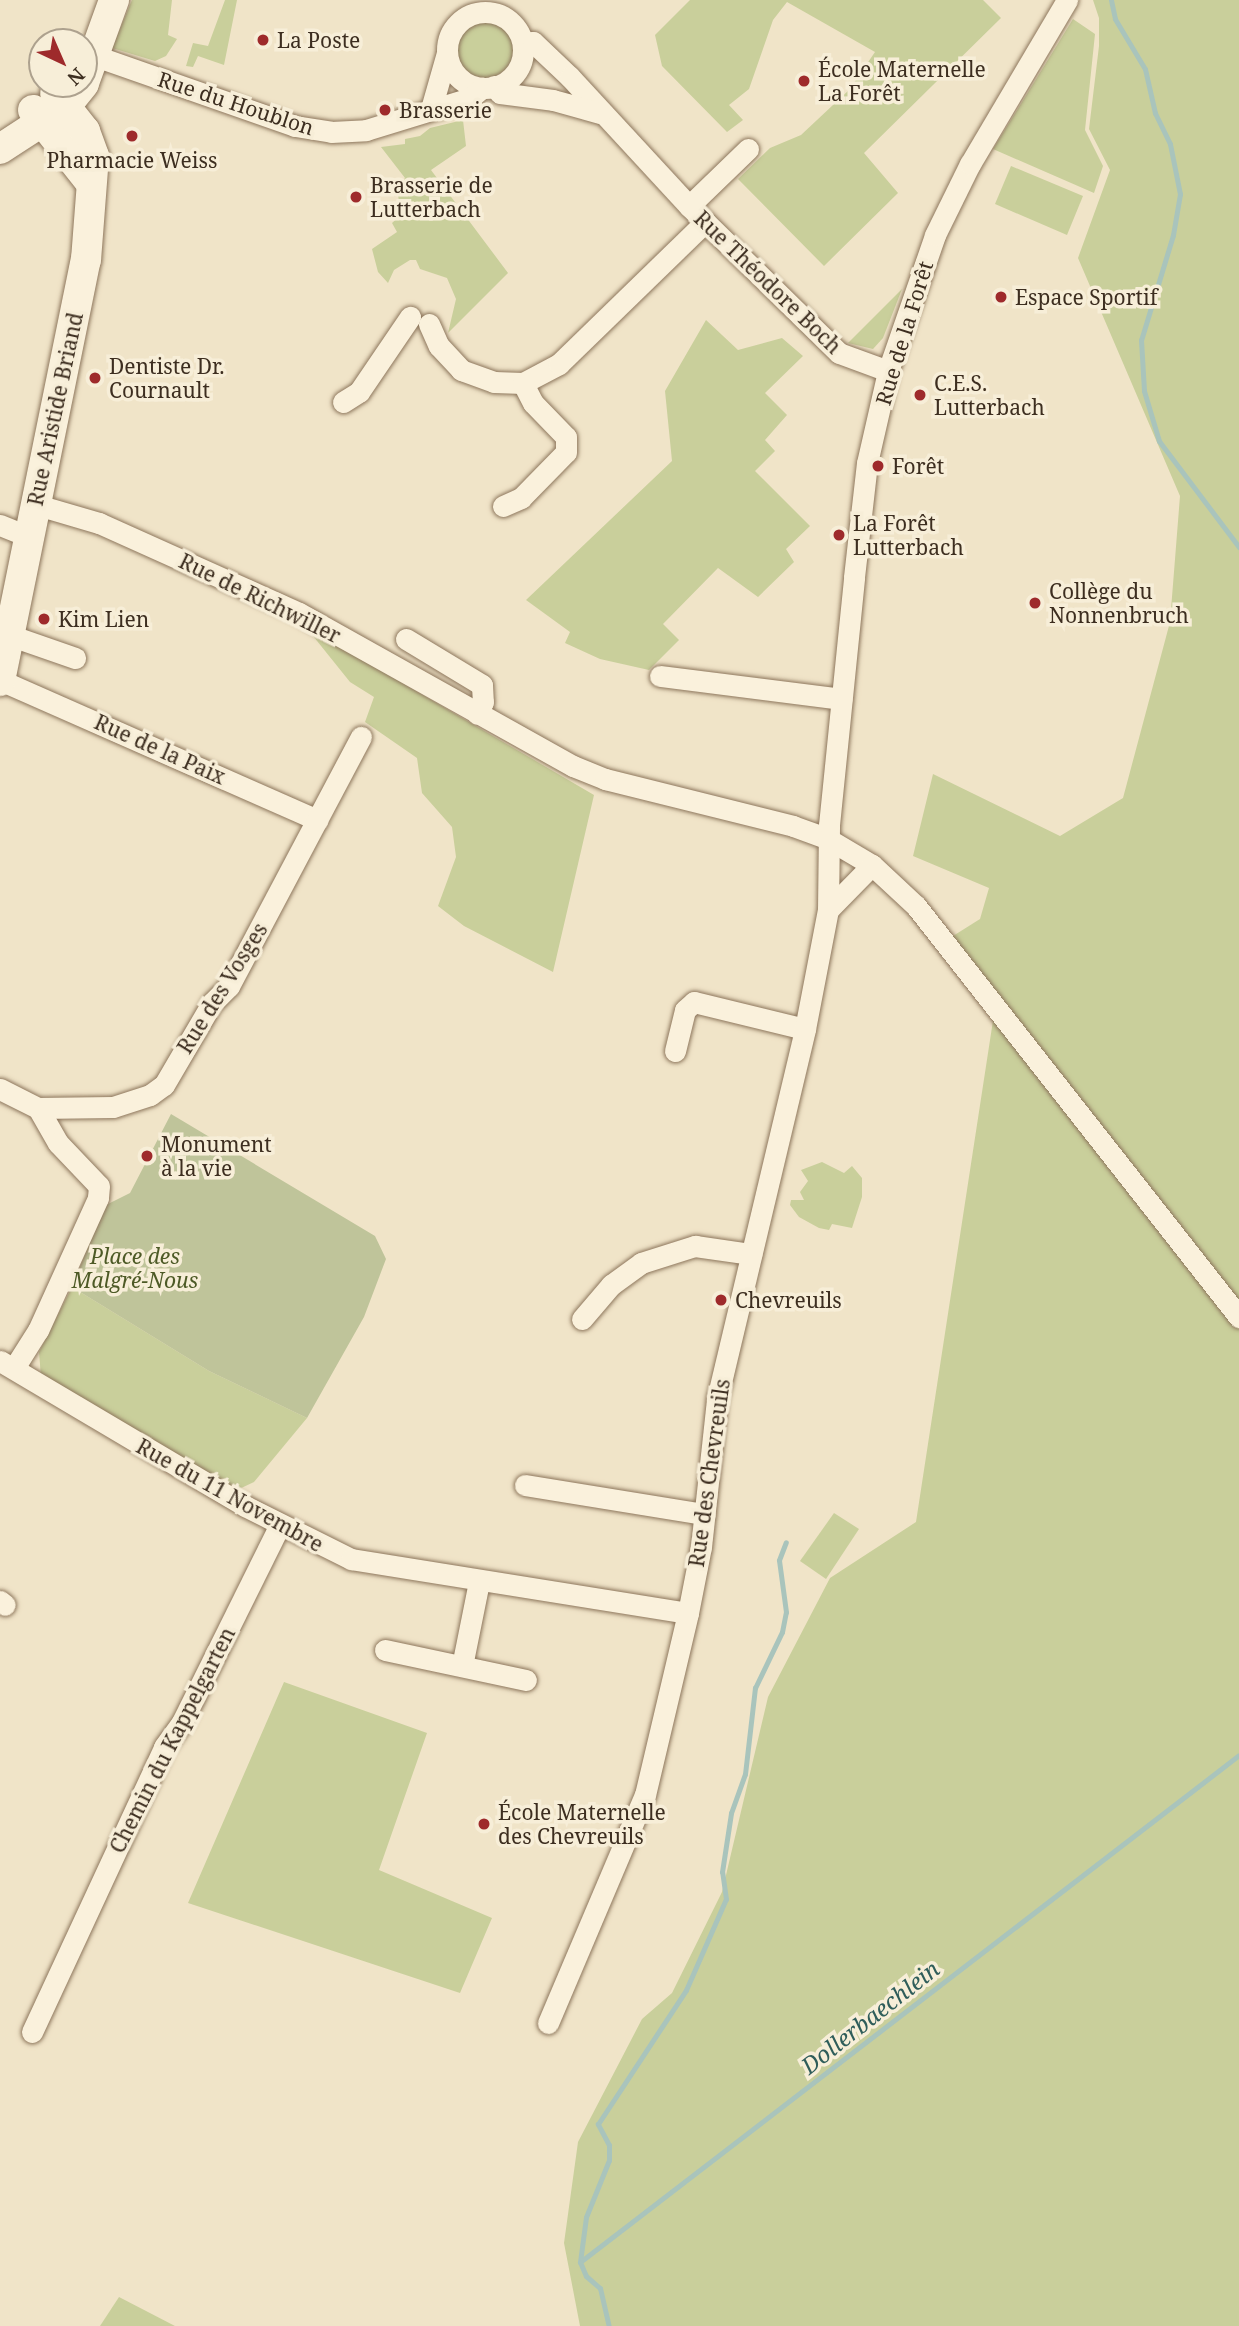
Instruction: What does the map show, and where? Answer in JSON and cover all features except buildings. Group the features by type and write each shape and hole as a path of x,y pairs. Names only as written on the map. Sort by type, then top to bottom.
{"main road":[{"path":"89,28 92,0"},
{"path":"98,29 114,0"},
{"path":"0,133 61,98"},
{"path":"0,149 61,98"},
{"name":"Rue Aristide Briand","path":"0,680 9,635 14,530 34,504 86,260 90,182 61,98"}],"street":[{"name":"Rue de la Forêt","path":"828,839 867,463 888,371 941,223 976,152 1067,0"},
{"path":"431,109 452,30 481,6 512,23 523,43 519,67 496,83"},
{"name":"Rue Théodore Boch","path":"523,43 533,42 556,64 689,206 839,353 888,371"},
{"path":"447,53 463,80 496,83 556,64"},
{"name":"Rue du Houblon","path":"98,54 295,125 331,132 366,130 470,98 496,83"},
{"path":"496,83 500,93 554,100 600,113"},
{"name":"Rue Théodore Boch","path":"689,206 748,149"},
{"path":"342,401 359,393 420,320 461,370 494,382 523,383 559,364 705,222"},
{"path":"503,506 522,498 566,452 566,437 533,403 523,383"},
{"name":"Rue de Richwiller","path":"34,504 99,523 299,613 477,714 605,779 828,839 872,865 916,906 1239,1317"},
{"path":"9,635 75,658"},
{"path":"406,639 482,685 483,702 477,714"},
{"path":"660,676 842,699"},
{"name":"Rue de la Paix","path":"0,680 318,820"},
{"name":"Rue des Vosges","path":"38,1108 113,1107 150,1095 164,1084 212,1003 229,986 360,737"},
{"name":"Rue des Chevreuils","path":"548,2023 645,1795 688,1613 705,1514 717,1399 805,1029 828,910 828,839"},
{"path":"828,910 872,865"},
{"path":"676,1051 685,1010 694,1002 805,1029"},
{"path":"0,1089 38,1108 58,1143 99,1186 98,1198 38,1330 7,1365"},
{"path":"582,1319 611,1285 641,1263 695,1246 751,1254"},
{"name":"Rue du 11 Novembre","path":"7,1365 280,1525 351,1559 479,1582 688,1613"},
{"path":"525,1485 705,1514"},
{"name":"Chemin du Kappelgarten","path":"32,2032 164,1747 182,1722 280,1525"},
{"path":"462,1666 479,1582"},
{"path":"386,1650 526,1680"}],"green space":[{"path":"132,0 172,0 168,35 177,39 166,56 155,61 112,48"},
{"path":"225,0 237,0 224,65 198,56 193,67 186,66 193,43 208,46"},
{"path":"690,0 983,0 1001,18 864,153 898,193 824,266 738,179 770,148 801,135 849,90 875,52 787,2 773,20 749,89 729,105 743,120 727,132 662,66 655,35"},
{"path":"1093,0 1239,0 1239,2326 580,2326 564,2243 578,2142 642,2019 672,1993 722,1892 768,1697 830,1578 916,1522 996,1001 953,936 980,919 989,888 913,856 933,774 1060,836 1123,798 1170,622 1180,496 1078,258 1110,170 1089,129 1099,46 1099,18"},
{"path":"1073,19 1095,34 1085,130 1103,166 1094,193 993,149"},
{"path":"479,22 491,22 501,26 509,34 513,50 509,66 501,74 491,78 479,78 469,74 461,66 457,56 457,44 461,34 469,26"},
{"path":"463,120 466,146 431,170 508,273 448,333 456,299 447,278 420,269 416,260 410,260 394,270 388,283 378,272 372,249 397,232 392,223 401,215 397,188 405,178 381,147 405,144 405,139 420,136 430,128"},
{"path":"1011,166 1083,196 1067,235 995,204"},
{"path":"902,289 883,338 873,349 848,343"},
{"path":"706,320 738,350 782,338 803,356 765,393 787,415 765,440 775,451 755,471 810,526 786,549 794,562 758,597 718,568 663,624 679,640 649,670 600,659 565,643 570,632 526,600 672,461 665,391"},
{"path":"305,626 594,795 553,972 464,926 438,906 456,857 452,827 422,793 417,758 365,722 374,697 350,682"},
{"name":"Place des Malgré-Nous","path":"171,1114 375,1236 386,1259 364,1317 307,1418 209,1371 72,1287 104,1206 130,1193"},
{"path":"822,1162 844,1173 852,1166 862,1178 862,1197 852,1228 832,1224 829,1230 819,1228 799,1217 790,1205 791,1200 804,1200 800,1192 808,1181 801,1170"},
{"path":"72,1287 209,1371 307,1418 254,1482 237,1490 41,1377 39,1352"},
{"path":"834,1513 859,1529 826,1579 800,1561"},
{"path":"284,1682 427,1733 379,1870 492,1918 460,1993 188,1903"},
{"path":"119,2297 175,2326 100,2326"}],"waterway":[{"name":"Dollerbaechlein","path":"1111,0 1115,19 1145,69 1155,113 1170,144 1180,194 1173,235 1141,340 1144,391 1159,441 1239,547"},
{"path":"580,2262 586,2217 609,2160 609,2145 598,2124 686,1990 726,1899 722,1872 731,1813 745,1774 755,1688 782,1632 786,1612 779,1560 786,1542"},
{"name":"Dollerbaechlein","path":"580,2262 1239,1755"},
{"name":"Dollerbaechlein","path":"580,2262 586,2276 600,2288 609,2326"}],"place":[{"name":"La Poste","path":"263,40"},
{"name":"École Maternelle La Forêt","path":"804,81"},
{"name":"Brasserie","path":"385,110"},
{"name":"Pharmacie Weiss","path":"132,136"},
{"name":"Brasserie de Lutterbach","path":"356,197"},
{"name":"Espace Sportif","path":"1001,297"},
{"name":"Dentiste Dr. Cournault","path":"95,378"},
{"name":"C.E.S. Lutterbach","path":"920,395"},
{"name":"Forêt","path":"878,466"},
{"name":"La Forêt Lutterbach","path":"839,535"},
{"name":"Collège du Nonnenbruch","path":"1035,603"},
{"name":"Kim Lien","path":"44,619"},
{"name":"Monument à la vie","path":"147,1156"},
{"name":"Chevreuils","path":"721,1300"},
{"name":"École Maternelle des Chevreuils","path":"484,1824"}]}
